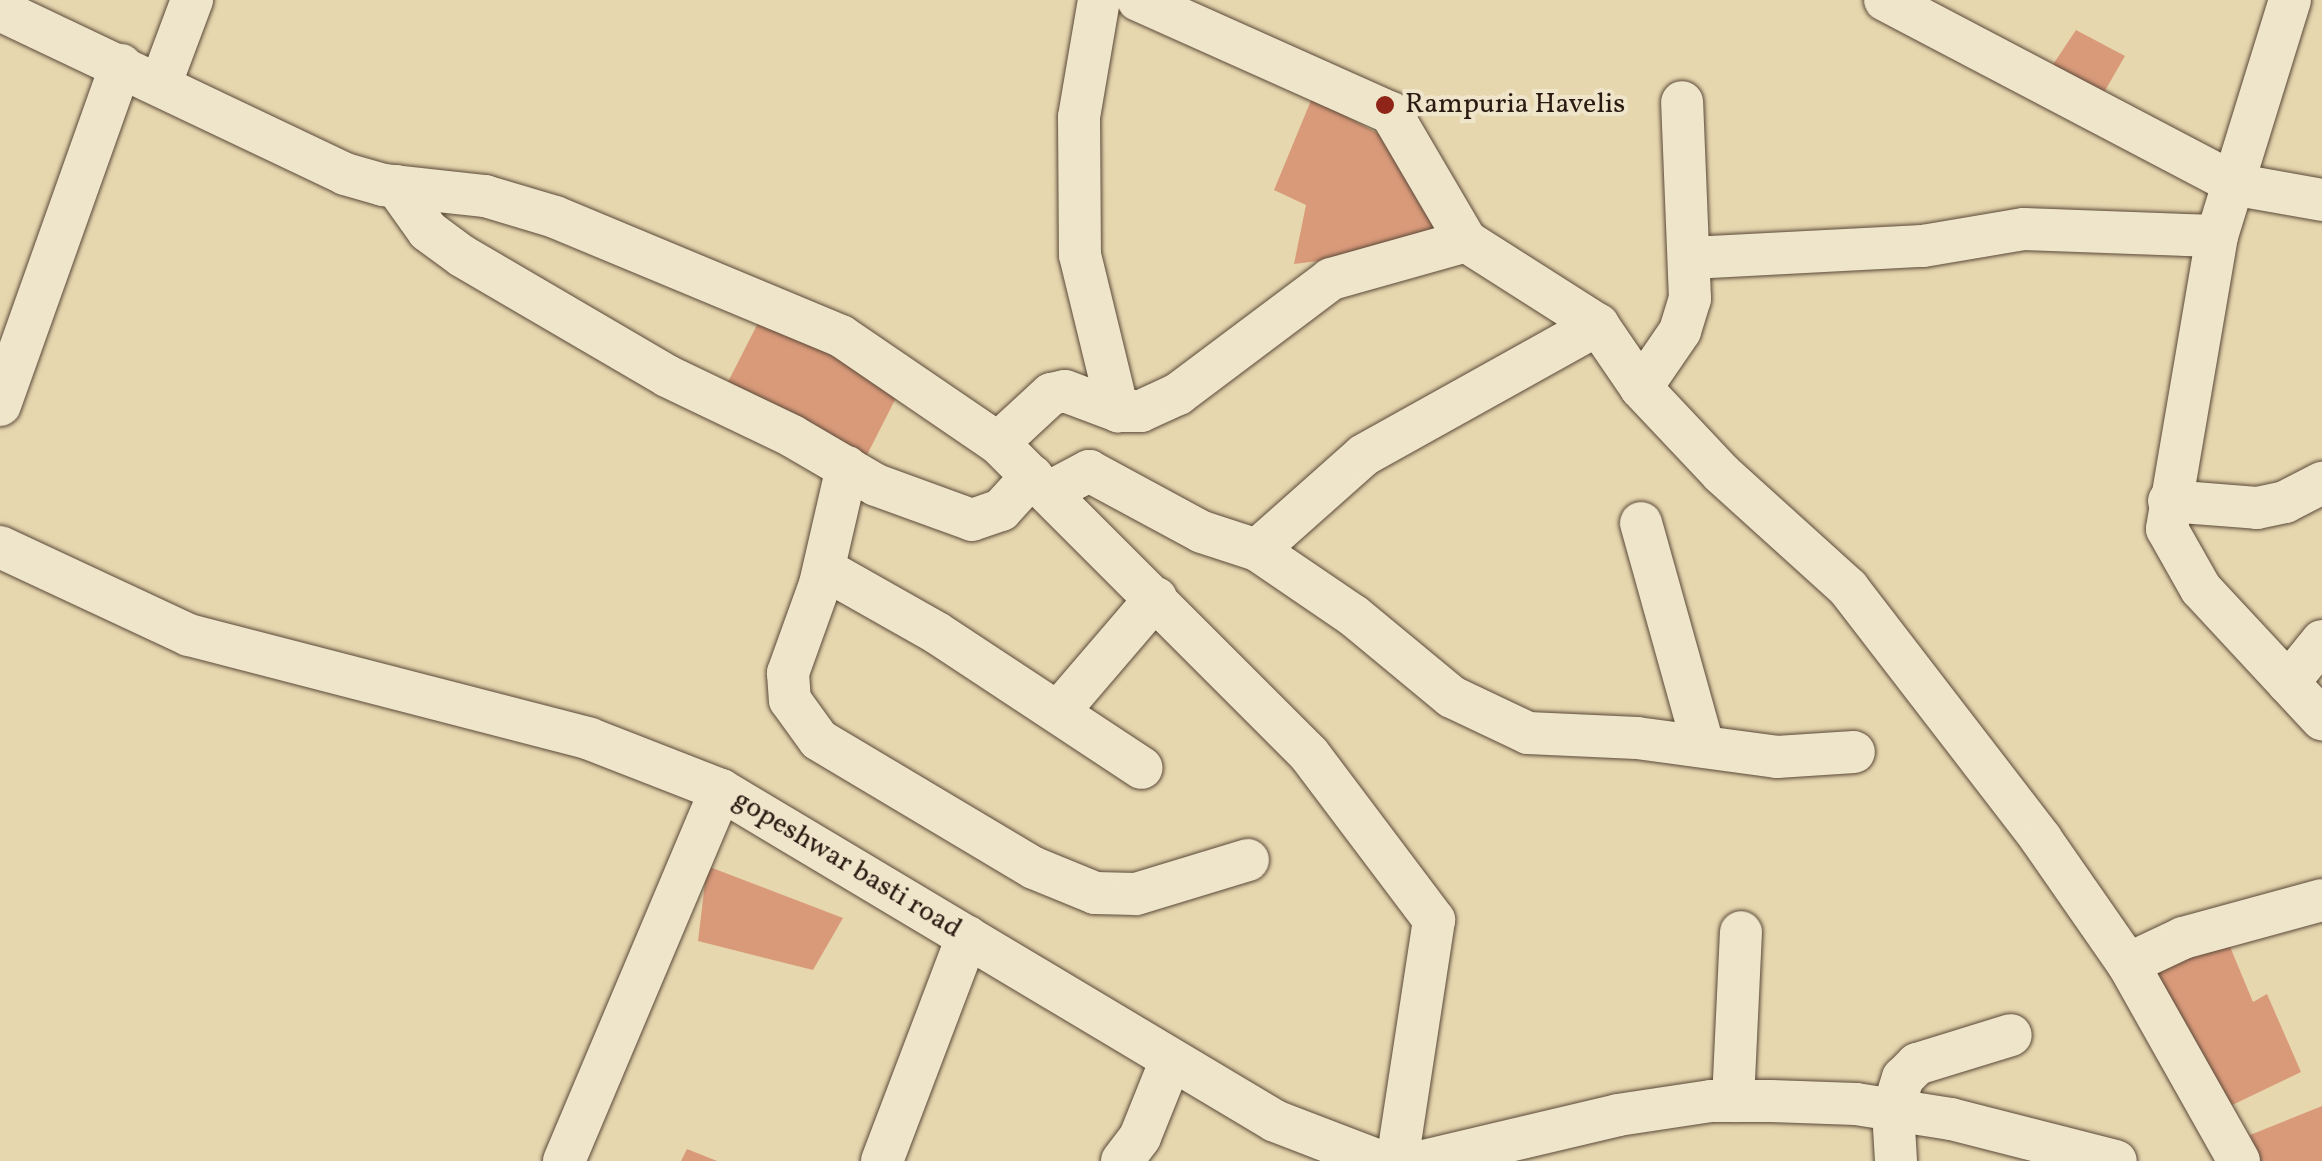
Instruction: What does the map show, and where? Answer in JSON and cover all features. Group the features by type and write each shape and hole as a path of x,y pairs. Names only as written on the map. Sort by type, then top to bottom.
{"street":[{"path":"160,83 192,0"},
{"path":"1100,0 1079,117 1080,255 1118,411"},
{"path":"1138,0 1391,112 1466,241 1598,325 1641,388 1764,516 1848,588 2041,839 2128,964 2239,1161"},
{"path":"1885,0 2238,185 2322,200"},
{"path":"2290,0 2238,185 2217,236 2167,529 2201,589 2322,719"},
{"path":"0,10 345,174 396,186 466,193 556,217 841,336 998,442 1309,754 1434,920 1397,1161"},
{"path":"0,405 121,65"},
{"path":"1641,388 1680,331 1690,299 1682,102"},
{"path":"396,186 428,231 462,256 667,376 848,467 876,485 972,520 1001,510 1042,483 1088,471 1202,532 1258,550 1354,616 1452,696 1528,733 1704,745 1777,757 1854,752"},
{"path":"1691,258 1922,246 2024,229 2217,236"},
{"path":"998,442 1052,394 1065,391 1118,411 1141,411 1178,394 1331,278 1466,241"},
{"path":"1258,550 1364,454 1598,325"},
{"path":"848,467 824,568 788,673 794,710 819,740 1034,868 1094,893 1136,894 1248,860"},
{"path":"2169,501 2257,508 2285,502 2322,483"},
{"path":"1641,523 1704,745"},
{"name":"gopeshwar basti road","path":"0,547 189,635 590,740 721,790 1327,1152 1378,1161"},
{"path":"824,568 1058,711 1142,768"},
{"path":"1058,711 1156,598"},
{"path":"2288,684 2322,641"},
{"path":"564,1161 721,790"},
{"path":"2128,964 2183,938 2322,900"},
{"path":"1733,1101 1741,932"},
{"path":"882,1161 967,937"},
{"path":"1896,1161 1893,1110 1902,1078 1917,1064 2011,1035"},
{"path":"1122,1161 1140,1137 1171,1060"},
{"path":"1424,1161 1618,1116 1733,1101 1893,1110 2011,1130 2116,1161"}],"building":[{"path":"2076,30 2125,56 2095,108 2042,81"},
{"path":"1312,98 1392,141 1436,226 1427,248 1294,264 1306,205 1274,190"},
{"path":"760,319 900,390 864,461 724,389"},
{"path":"707,866 843,918 813,970 698,941"},
{"path":"2226,937 2253,1002 2267,994 2301,1072 2226,1108 2153,965"},
{"path":"2322,1106 2322,1161 2260,1161 2250,1135"},
{"path":"687,1149 717,1161 681,1161"}],"place":[{"name":"Rampuria Havelis","path":"1385,105"}]}
